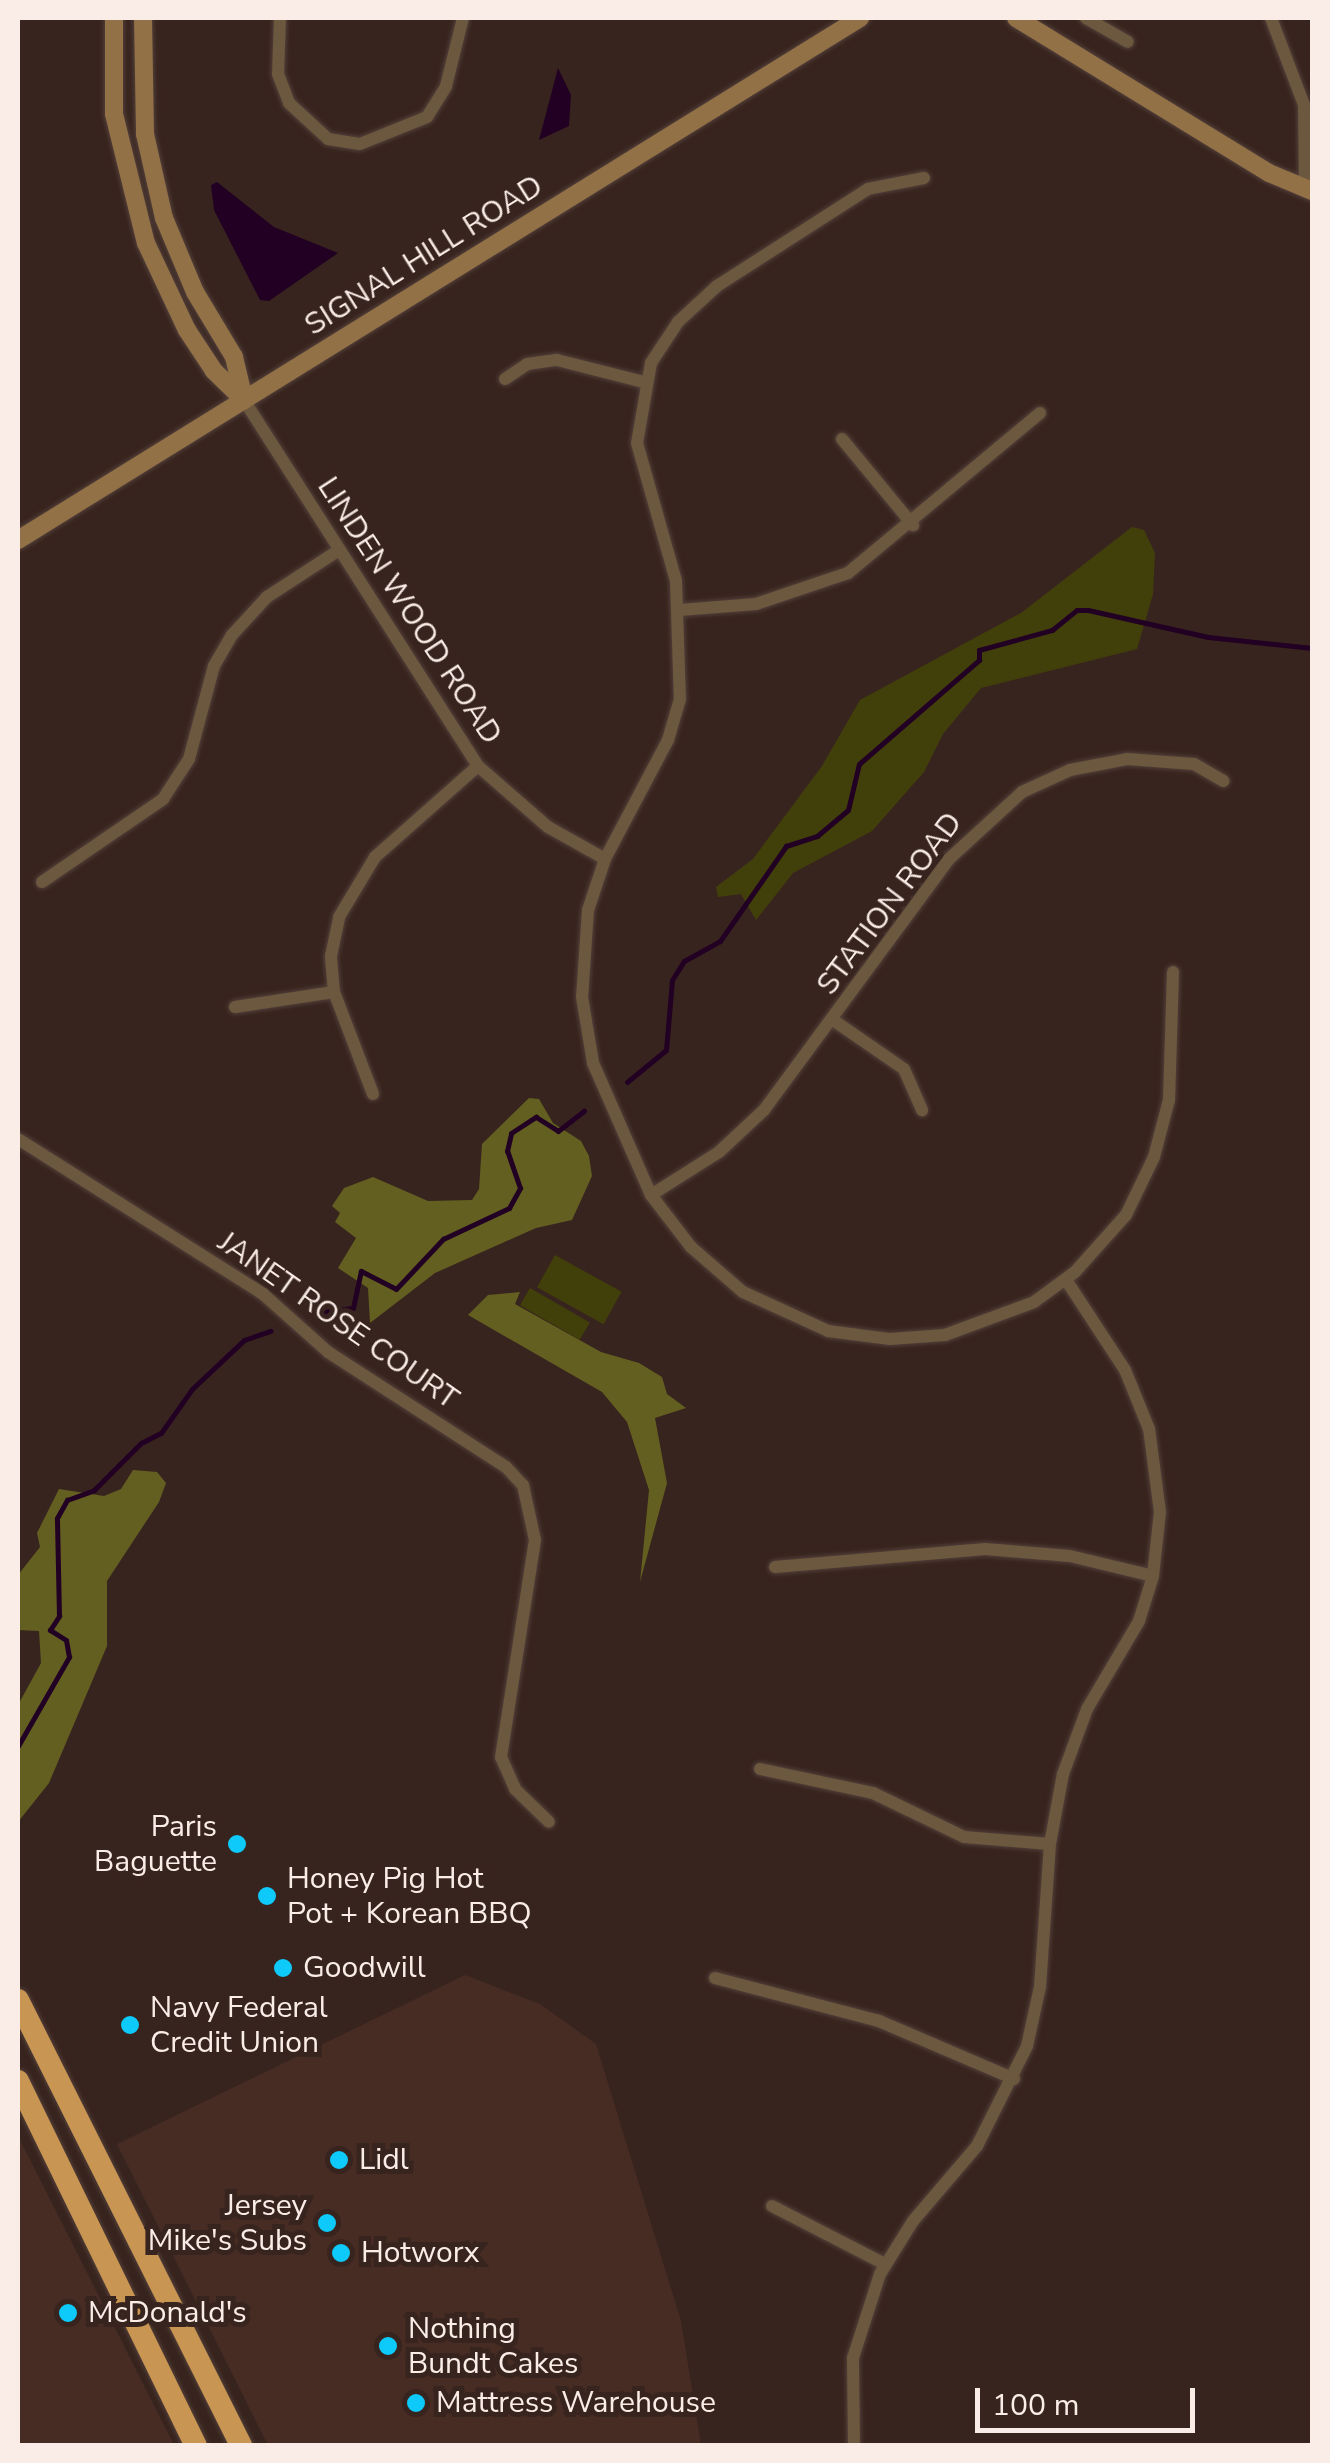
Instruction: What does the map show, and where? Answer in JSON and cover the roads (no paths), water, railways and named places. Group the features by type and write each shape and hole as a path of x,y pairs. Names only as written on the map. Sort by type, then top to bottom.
{"highway":[{"path":"18,2000 241,2446"},
{"path":"18,2081 196,2446"}],"main road":[{"path":"114,18 114,114 146,243 187,330 214,371 244,400"},
{"path":"142,18 145,134 164,218 196,292 234,357 244,400"},
{"name":"SIGNAL HILL ROAD","path":"18,540 860,18"},
{"path":"1016,18 1309,190"}],"street":[{"path":"280,18 278,74 289,103 328,139 360,144 427,117 446,86 463,18"},
{"path":"1086,18 1128,42"},
{"path":"1271,18 1304,105 1309,190"},
{"path":"924,178 868,189 717,286 678,322 644,382 637,443 680,610 677,711 653,774 605,859 584,936 586,1030 626,1148 651,1196 690,1247 743,1292 828,1330 890,1339 945,1334 1005,1316 1066,1280 1114,1231 1154,1157 1172,1074 1174,972"},
{"path":"506,379 527,364 558,360 644,382"},
{"name":"LINDEN WOOD ROAD","path":"244,400 478,766 548,827 605,859"},
{"path":"680,610 756,604 815,588 868,560 1040,413"},
{"path":"842,439 913,524"},
{"path":"42,882 163,799 189,759 214,666 232,635 267,597 339,550"},
{"name":"STATION ROAD","path":"651,1196 744,1131 834,1020 949,859 1022,792 1070,770 1127,760 1194,764 1223,781"},
{"path":"373,1094 334,992 333,942 360,876 478,766"},
{"path":"234,1007 334,992"},
{"path":"834,1020 904,1070 922,1110"},
{"name":"JANET ROSE COURT","path":"18,1139 263,1294 328,1352 523,1485 536,1520 535,1540 501,1757 514,1788 549,1822"},
{"path":"854,2446 854,2358 885,2264 977,2146 1014,2079 1040,1987 1050,1844 1075,1738 1125,1651 1153,1576 1160,1512 1148,1428 1126,1370 1066,1280"},
{"path":"775,1567 985,1549 1070,1556 1153,1576"},
{"path":"760,1769 873,1793 964,1837 1050,1844"},
{"path":"715,1978 878,2021 1014,2079"},
{"path":"772,2206 885,2264"}],"waterway":[{"path":"627,1082 666,1050 672,980 684,961 720,941 786,846 817,836 848,810 859,764 979,660 979,650 1052,630 1077,610 1208,637 1312,648"},
{"path":"324,1312 353,1308 361,1271 396,1289 443,1239 509,1208 520,1188 507,1151 511,1133 536,1117 558,1131 584,1111"},
{"path":"18,1746 69,1657 66,1640 50,1630 59,1616 57,1518 67,1500 94,1490 141,1443 161,1433 192,1389 244,1340 270,1331"}],"place":[{"name":"Paris Baguette","path":"237,1844"},
{"name":"Honey Pig Hot Pot + Korean BBQ","path":"267,1896"},
{"name":"Goodwill","path":"283,1968"},
{"name":"Navy Federal Credit Union","path":"130,2025"},
{"name":"Lidl","path":"339,2160"},
{"name":"Jersey Mike's Subs","path":"327,2223"},
{"name":"Hotworx","path":"341,2253"},
{"name":"McDonald's","path":"68,2313"},
{"name":"Nothing Bundt Cakes","path":"388,2346"},
{"name":"Mattress Warehouse","path":"416,2403"}]}
